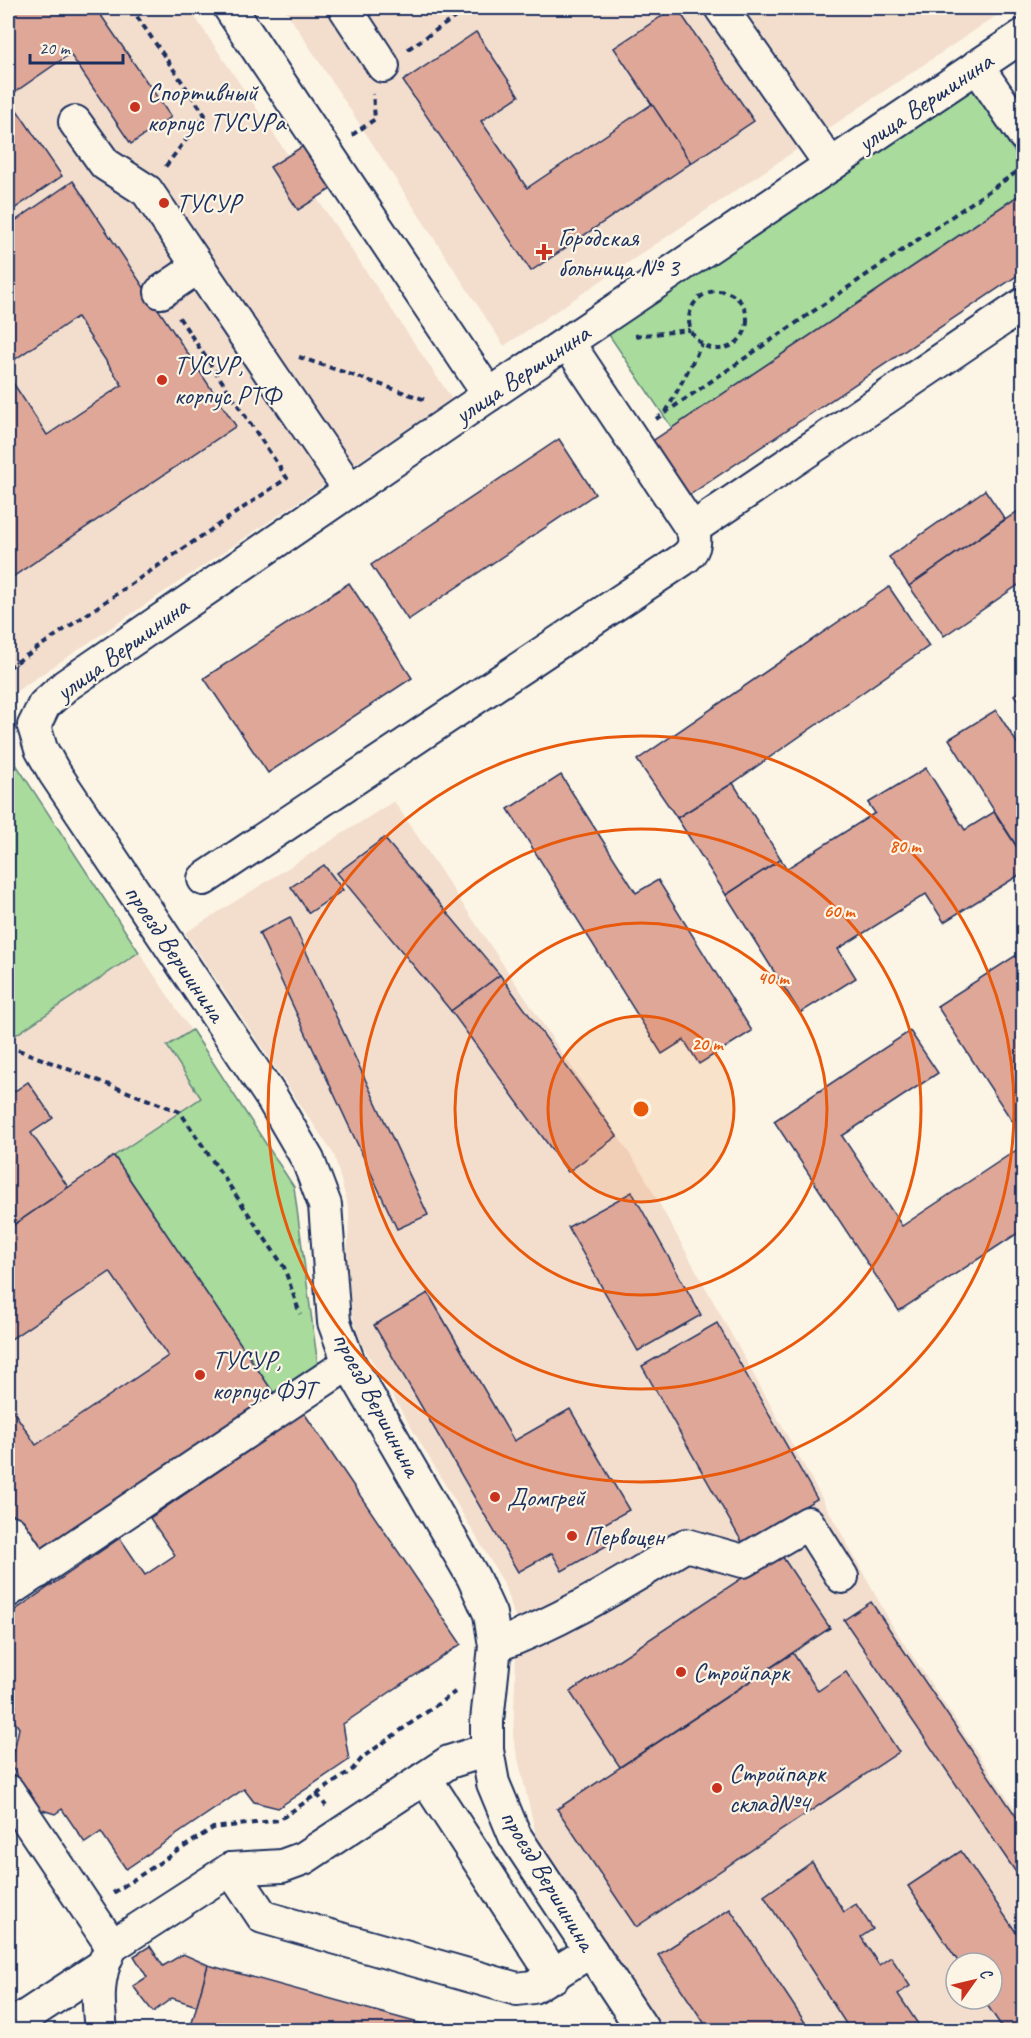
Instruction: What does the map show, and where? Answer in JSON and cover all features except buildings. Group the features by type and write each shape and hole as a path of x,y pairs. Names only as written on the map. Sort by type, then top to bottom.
{"street":[{"path":"230,8 489,395"},
{"path":"345,8 383,66"},
{"path":"721,8 831,165"},
{"name":"улица Вершинина","path":"21,726 65,686 489,395 1023,35"},
{"path":"977,66 1023,135"},
{"path":"75,122 105,164 147,191 350,490"},
{"path":"161,292 198,267"},
{"path":"692,529 1023,304"},
{"path":"204,879 682,560 693,550 695,543 692,529 568,343"},
{"name":"проезд Вершинина","path":"21,726 41,749 54,772 272,1098 308,1160 325,1205 334,1322 349,1363 473,1577 490,1614 495,1646 486,1721 487,1750 493,1783 515,1836 643,2031"},
{"path":"8,1591 349,1363"},
{"path":"495,1646 534,1632 572,1613 686,1545 743,1562 808,1523 842,1577"},
{"path":"8,1531 11,1532 38,1572"},
{"path":"8,2028 231,1869 282,1866 304,1858 449,1762 487,1750"},
{"path":"425,1778 554,1976"},
{"path":"8,1791 87,1910 107,1956 98,2001 101,2031"},
{"path":"231,1869 263,1917 517,1989 533,1987 591,1951"}],"path":[{"path":"130,8 205,115 147,191"},
{"path":"631,437 1023,167"},
{"path":"719,291 737,298 747,315 747,324 738,341 720,349 702,344 690,330 690,311 695,303 710,292 719,291"},
{"path":"8,668 287,478 161,292"},
{"path":"249,341 435,403"},
{"path":"665,414 702,344"},
{"path":"8,1046 180,1112 284,1267 302,1322"},
{"path":"87,1910 213,1828 279,1820 352,1770 363,1757 455,1692"}],"shaded area":[{"name":"ТУСУР","path":"8,8 189,8 452,399 8,697"},
{"name":"Городская больница № 3","path":"284,8 1008,8 504,346"},
{"path":"8,753 294,1187 318,1366 8,1576"},
{"path":"394,801 643,1174 893,1627 1023,1821 1023,2030 660,2030 575,1907 538,1843 513,1738 517,1623 503,1582 361,1343 353,1318 347,1269 349,1210 334,1155 185,933"}],"green space":[{"path":"970,85 1023,165 1023,192 672,428 605,329"},
{"path":"8,752 139,952 8,1040"},
{"path":"192,1030 294,1187 318,1366 275,1395 114,1156 201,1098 167,1046"}],"place":[{"name":"Спортивный корпус ТУСУРа","path":"135,107"},
{"name":"ТУСУР","path":"164,203"},
{"name":"Городская больница № 3","path":"544,252"},
{"name":"ТУСУР, корпус РТФ","path":"162,380"},
{"name":"ТУСУР, корпус ФЭТ","path":"200,1375"},
{"name":"Домгрей","path":"495,1497"},
{"name":"Первоцен","path":"572,1536"},
{"name":"Стройпарк","path":"681,1672"},
{"name":"Стройпарк склад№4","path":"717,1788"}]}
